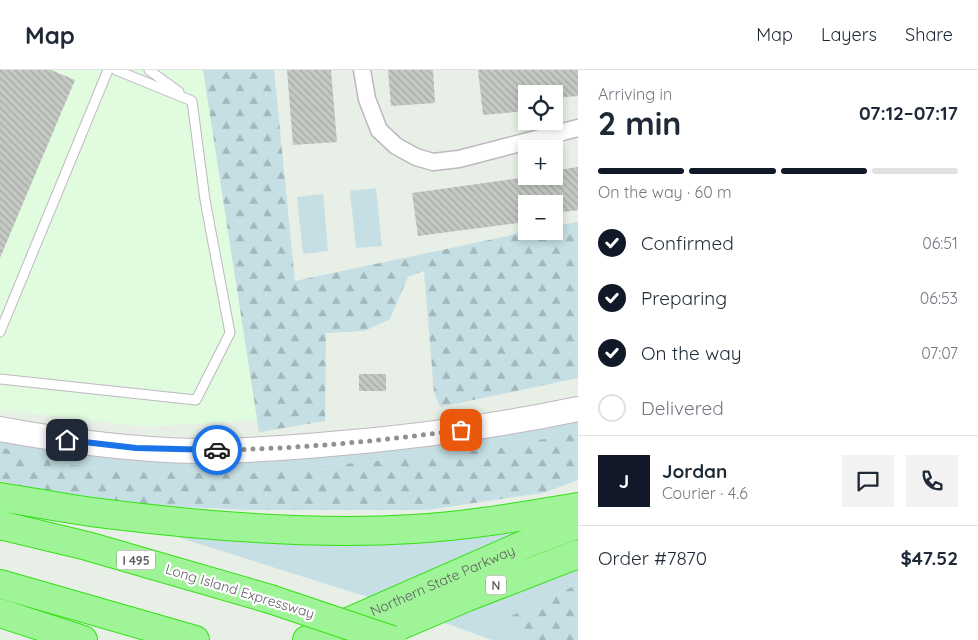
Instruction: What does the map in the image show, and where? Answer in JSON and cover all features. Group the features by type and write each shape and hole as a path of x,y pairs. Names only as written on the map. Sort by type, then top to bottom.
{"highway":[{"path":"0,498 123,516 217,526 316,530 413,529 510,519 578,506"},
{"name":"Northern State Parkway","path":"307,640 528,543 578,524"},
{"name":"Long Island Expressway","path":"0,525 87,546 270,599 392,640"},
{"name":"Northern State Parkway","path":"366,640 467,596 578,554"},
{"path":"0,584 193,639"},
{"path":"0,613 83,640"}],"main road":[{"path":"0,429 32,435 136,448 199,451 264,450 429,434 493,425 578,409"}],"street":[{"path":"362,70 367,99 379,130 396,146 416,157 433,162 459,158 578,128"}],"lane":[{"path":"0,332 108,70"},
{"path":"116,70 192,101"},
{"path":"0,379 196,400 230,332 205,200 192,101 149,70"}],"shaded area":[{"path":"0,70 227,70 275,419 145,427 0,410"}],"green space":[{"path":"203,70 274,70 295,281 518,234 518,240 563,240 563,224 578,222 578,378 440,407 434,392 424,271 408,277 390,319 364,331 326,333 325,421 259,432"},
{"path":"376,188 382,246 356,248 350,191"},
{"path":"323,194 328,251 303,254 297,197"},
{"path":"578,421 578,432 496,449 235,475 69,465 0,447 0,439 76,454 194,461 279,459 411,449"},
{"path":"578,432 578,480 543,493 426,510 250,510 144,505 26,487 0,481 0,447 69,465 235,475 495,449"},
{"path":"517,523 521,531 374,599 136,524"},
{"path":"578,565 578,584 504,620 535,640 492,640 434,619"},
{"path":"578,584 578,640 535,640 503,620"}],"building":[{"path":"0,70 51,70 75,80 0,258"},
{"path":"287,70 331,70 337,142 293,145"},
{"path":"388,70 433,70 435,103 391,106"},
{"path":"478,70 578,70 578,96 563,97 563,85 518,85 518,112 483,115"},
{"path":"578,167 578,210 563,212 563,195 518,195 518,223 418,236 412,193 518,178 518,185 563,185 563,169"},
{"path":"359,374 386,374 386,391 359,391"}],"way so far":[{"path":"217,450 264,450 461,430"}],"route":[{"path":"67,440 136,448 217,450"}]}
